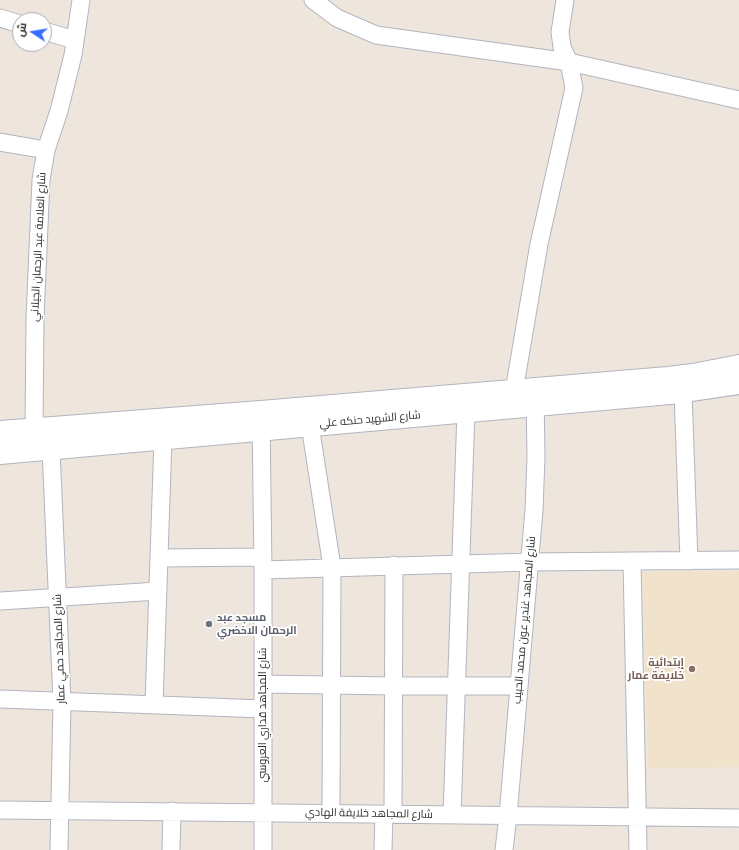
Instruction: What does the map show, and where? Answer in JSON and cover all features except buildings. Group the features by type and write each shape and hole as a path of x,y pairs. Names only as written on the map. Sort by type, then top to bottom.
{"main road":[{"name":"شارع الشهيد حنكه علي","path":"0,432 34,429 261,421 310,425 466,411 536,397 711,372 739,366"},
{"name":"شارع الشهيد حنكه علي","path":"0,453 163,439 261,421 514,391 536,397 683,392 739,383"}],"street":[{"name":"شارع العلامة عبد الرحمان الجيلاني","path":"44,450 34,429 35,318 41,180 46,150 59,112 73,54 81,0"},
{"path":"313,0 337,18 376,35 569,62 739,100"},
{"path":"514,391 539,244 574,88 569,62 562,47 560,32 565,0"},
{"path":"0,18 12,22"},
{"path":"52,33 75,40"},
{"path":"0,142 46,150"},
{"path":"683,392 689,561"},
{"name":"شارع المجاهد غندير عون محمد الحبيب","path":"504,850 530,562 535,472 536,397"},
{"path":"452,815 466,411"},
{"name":"شارع المجاهد قداري العروسي","path":"261,421 263,563 263,850"},
{"path":"310,425 332,567 331,814"},
{"path":"154,704 163,439"},
{"name":"شارع المجاهد حمي عمار","path":"44,450 58,598 62,702 59,850"},
{"path":"159,558 332,567 460,563 739,560"},
{"path":"632,561 638,850"},
{"path":"383,850 389,814 394,686 394,565"},
{"path":"0,601 158,591"},
{"path":"263,684 519,686"},
{"path":"0,700 154,704 263,709"},
{"name":"شارع المجاهد خلايفة الهادي","path":"0,810 739,818"},
{"path":"171,850 172,812"}],"shaded area":[{"name":"إبتدائية خلايفة عمار","path":"739,571 739,767 648,768 642,572"}],"place":[{"name":"مسجد عبد الرحمان الاخضري","path":"209,624"},
{"name":"إبتدائية خلايفة عمار","path":"692,669"}]}
